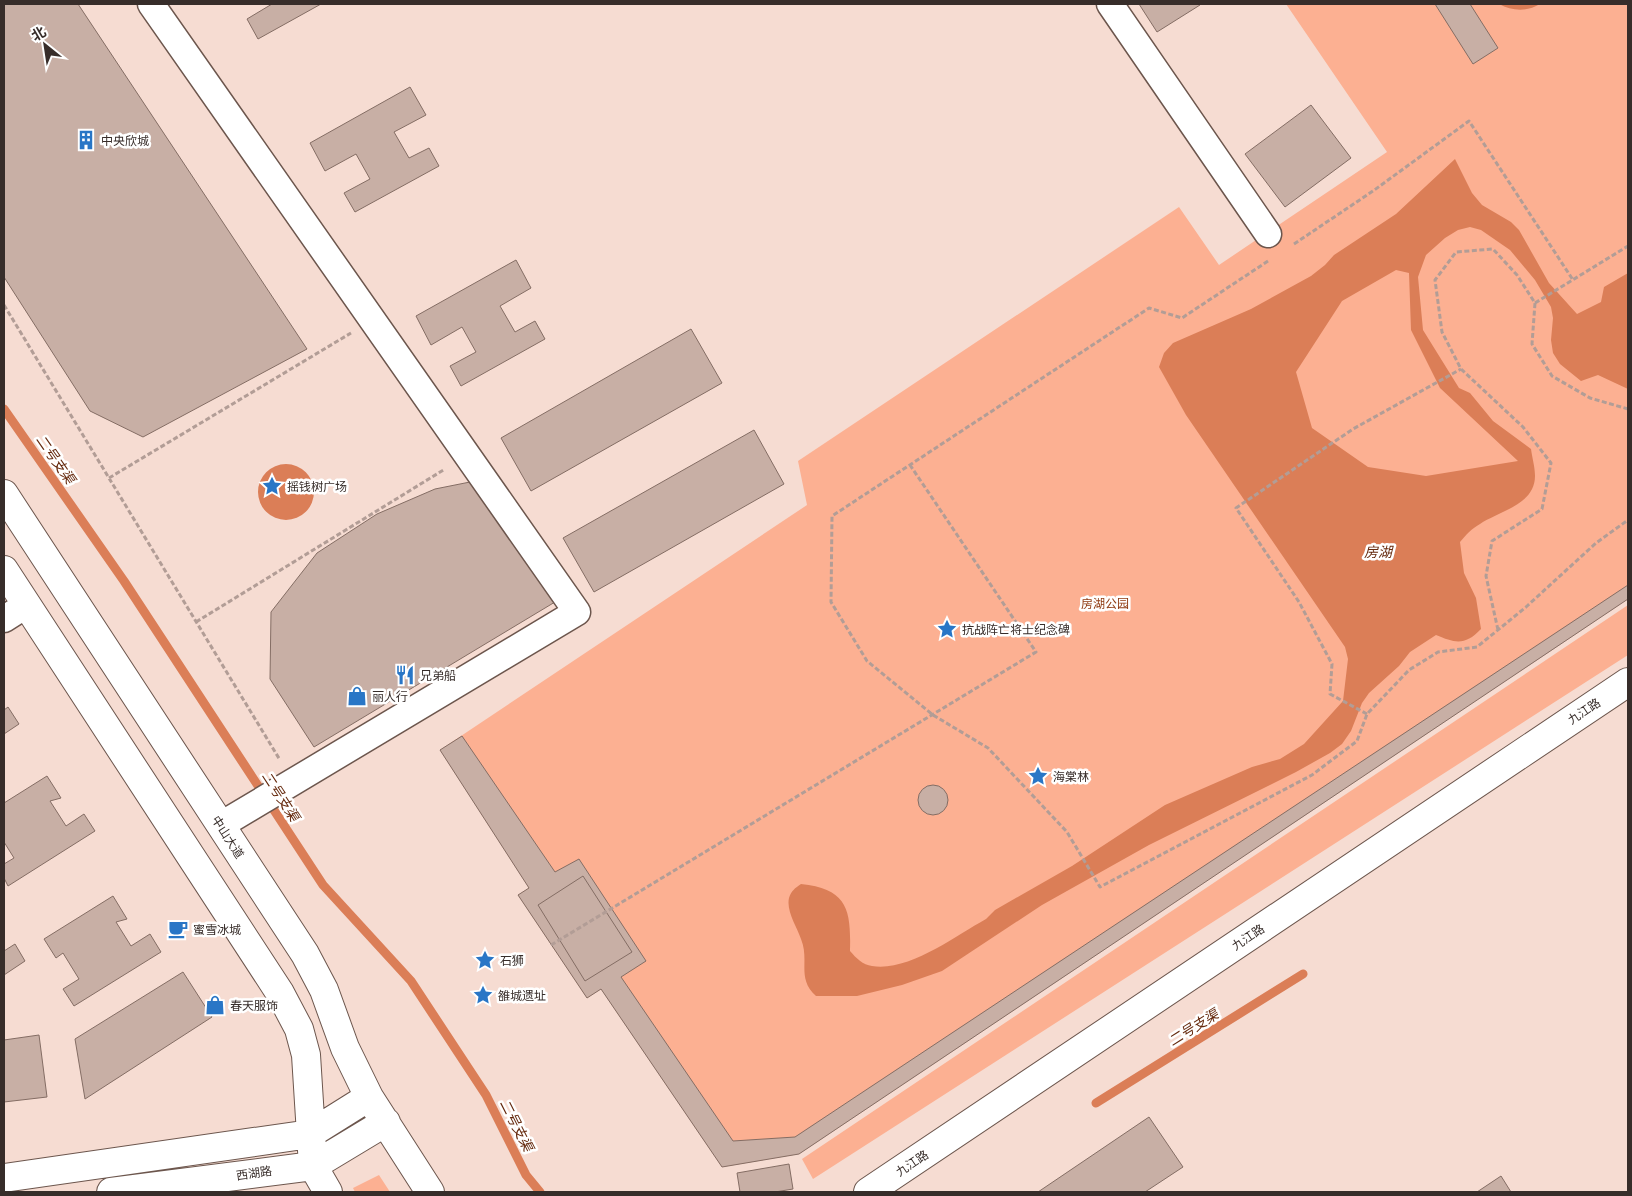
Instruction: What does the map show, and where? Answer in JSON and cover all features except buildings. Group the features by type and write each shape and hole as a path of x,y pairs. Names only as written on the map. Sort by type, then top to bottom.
{"main road":[{"name":"中山大道","path":"4,494 309,962 324,990 344,1048 369,1097 430,1192"},
{"path":"4,570 280,993 299,1030 306,1055 312,1166 328,1192"},
{"name":"九江路","path":"868,1192 1628,682"},
{"path":"4,1178 310,1134 369,1097"},
{"name":"西湖路","path":"111,1192 312,1166 386,1122"}],"street":[{"path":"151,4 577,612 221,825"},
{"path":"1110,4 1276,247"},
{"path":"4,619 26,605"}],"path":[{"path":"1573,280 1469,121 1373,191 1276,247 1182,318 1150,308 832,516 831,602 867,661 933,715 988,748 1067,832 1100,887 1312,775 1357,741 1367,714 1409,670 1438,652 1477,647 1596,543 1628,520"},
{"path":"1535,303 1628,246"},
{"path":"1498,630 1486,576 1492,540 1542,508 1551,463 1523,426 1460,369 1442,332 1435,280 1456,252 1492,249 1517,275 1535,303 1532,344 1552,376 1590,398 1628,409"},
{"path":"4,306 196,622 276,792"},
{"path":"108,478 373,320"},
{"path":"1367,714 1330,694 1332,664 1299,602 1236,508 1342,437 1460,369"},
{"path":"196,622 467,455"},
{"path":"551,946 1036,652 910,465"}],"green space":[{"name":"房湖公园","path":"1286,4 1628,4 1628,599 799,1154 722,1167 601,989 587,998 518,895 529,888 440,750 807,505 798,461 1179,207 1219,265 1387,152"},
{"path":"1628,605 1628,655 813,1179 802,1159"},
{"path":"379,1175 390,1192 355,1192 353,1188"}],"water":[{"path":"1499,4 1540,4 1520,10"},
{"name":"房湖","path":"1455,159 1472,193 1482,205 1511,222 1519,230 1549,283 1577,314 1601,302 1604,287 1628,273 1628,389 1598,375 1581,381 1560,364 1553,353 1551,340 1553,318 1551,307 1535,280 1510,250 1481,230 1470,227 1458,230 1445,238 1426,255 1418,277 1423,330 1459,388 1470,393 1493,421 1531,449 1535,469 1533,486 1523,501 1477,526 1460,542 1464,573 1476,598 1481,629 1470,638 1460,641 1449,640 1436,635 1410,652 1399,666 1369,693 1362,703 1351,731 1342,744 1330,753 1296,772 1149,845 1042,905 942,971 902,985 857,996 816,996 806,983 803,947 788,903 791,893 801,884 829,891 844,904 849,924 850,951 860,961 872,966 901,964 931,951 986,919 995,910 1072,866 1165,805 1252,767 1280,759 1304,744 1343,701 1348,659 1345,647 1186,415 1159,367 1164,353 1173,343 1251,309 1311,276 1334,255 1396,214","holes":["1396,270 1409,273 1411,330 1440,388 1518,461 1426,476 1368,467 1312,428 1296,372 1342,301"]},
{"path":"286,464 297,466 306,472 312,481 314,492 312,503 306,512 297,518 286,520 275,518 266,512 260,503 258,492 260,481 266,472 275,466"}],"waterway":[{"name":"二号支渠","path":"4,409 124,581 323,885 411,981 486,1095 526,1175 540,1192"},
{"name":"二号支渠","path":"1096,1103 1303,974"}],"place":[{"name":"中央欣城","path":"86,140"},
{"name":"摇钱树广场","path":"272,486"},
{"name":"抗战阵亡将士纪念碑","path":"947,629"},
{"name":"兄弟船","path":"405,675"},
{"name":"丽人行","path":"357,696"},
{"name":"海棠林","path":"1038,776"},
{"name":"蜜雪冰城","path":"178,929"},
{"name":"石狮","path":"485,960"},
{"name":"雒城遗址","path":"483,995"},
{"name":"春天服饰","path":"215,1005"}]}
